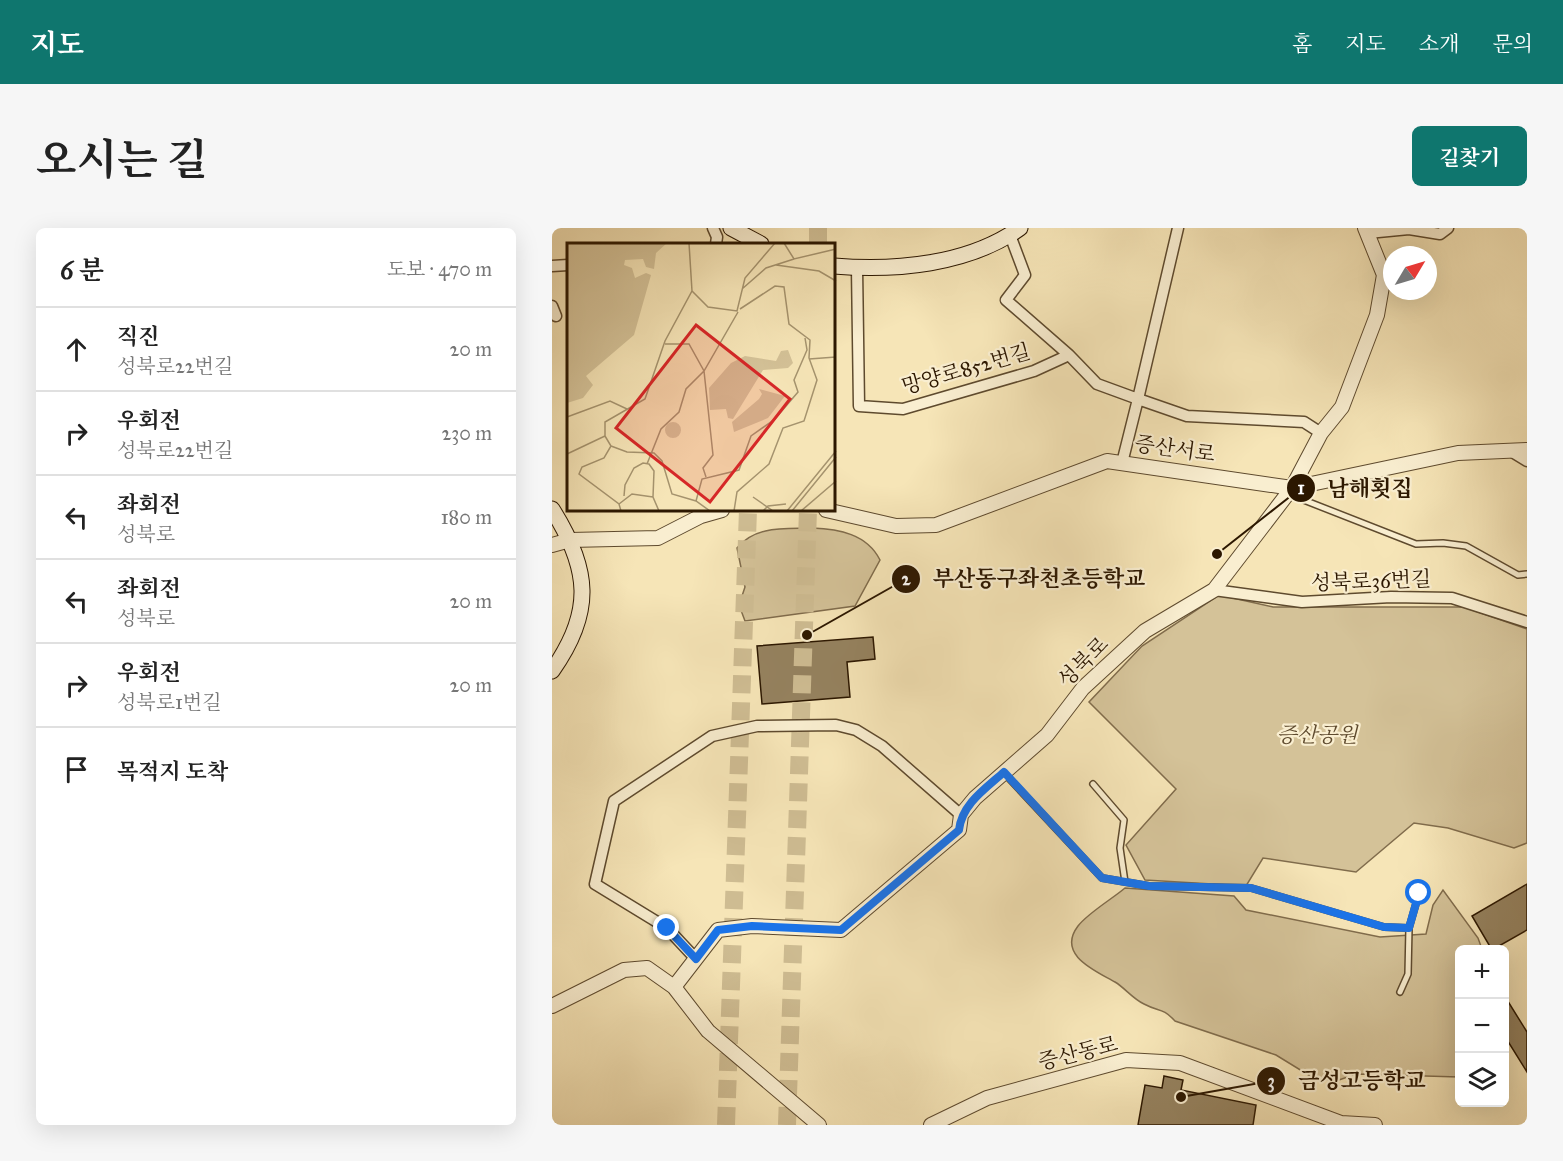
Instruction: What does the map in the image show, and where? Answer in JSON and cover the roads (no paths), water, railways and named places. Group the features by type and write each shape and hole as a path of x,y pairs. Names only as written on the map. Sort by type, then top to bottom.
{"main road":[{"path":"730,228 759,243"},
{"path":"836,266 856,268 918,265 967,254 1015,232"},
{"path":"552,508 570,540 581,569 582,613 567,649 552,671"}],"street":[{"path":"713,228 716,243"},
{"path":"1122,463 1178,228"},
{"path":"1367,231 1409,228 1440,234 1448,228"},
{"name":"성북로","path":"674,987 718,930 752,926 841,930 959,830 961,815 975,798 1047,735 1083,688 1145,631 1214,590 1292,488 1322,433 1342,407 1377,315 1384,275 1367,231"},
{"path":"1015,232 1025,275 1006,300 1070,355 1097,384 1187,416 1304,422 1322,433"},
{"path":"552,266 567,265"},
{"name":"망양로852번길","path":"856,268 859,406 903,409 1034,371 1070,355"},
{"path":"1509,450 1527,460"},
{"name":"증산서로","path":"835,512 896,526 936,525 1107,461 1292,488 1458,453 1527,450"},
{"path":"552,545 570,540 658,538 702,516 715,512"},
{"name":"성북로36번길","path":"1214,590 1302,602 1392,597 1452,598 1527,622"},
{"path":"696,959 667,928 595,884 614,801 712,736 757,726 836,726 856,730 882,746 961,815"},
{"path":"552,1006 624,970 647,968 674,987 708,1031 819,1125"},
{"name":"증산동로","path":"931,1125 953,1120 987,1098 1126,1060 1180,1063 1341,1123 1376,1125"}],"lane":[{"path":"1292,488 1296,497 1396,538 1416,544 1443,543 1466,546 1518,575 1527,574"},
{"path":"1004,772 1102,878 1149,886 1251,888 1384,927 1409,928"},
{"path":"1093,784 1124,820 1120,848 1125,882"},
{"path":"1400,992 1408,974 1409,928 1419,893"}],"tunnel":[{"path":"818,228 818,243"},
{"path":"726,1125 748,512"},
{"path":"787,1125 808,512"}],"place":[{"name":"남해횟집","path":"1217,554"},
{"name":"부산동구좌천초등학교","path":"807,635"},
{"name":"금성고등학교","path":"1181,1097"}],"park label":[{"name":"증산공원","path":"1317,735"}]}
